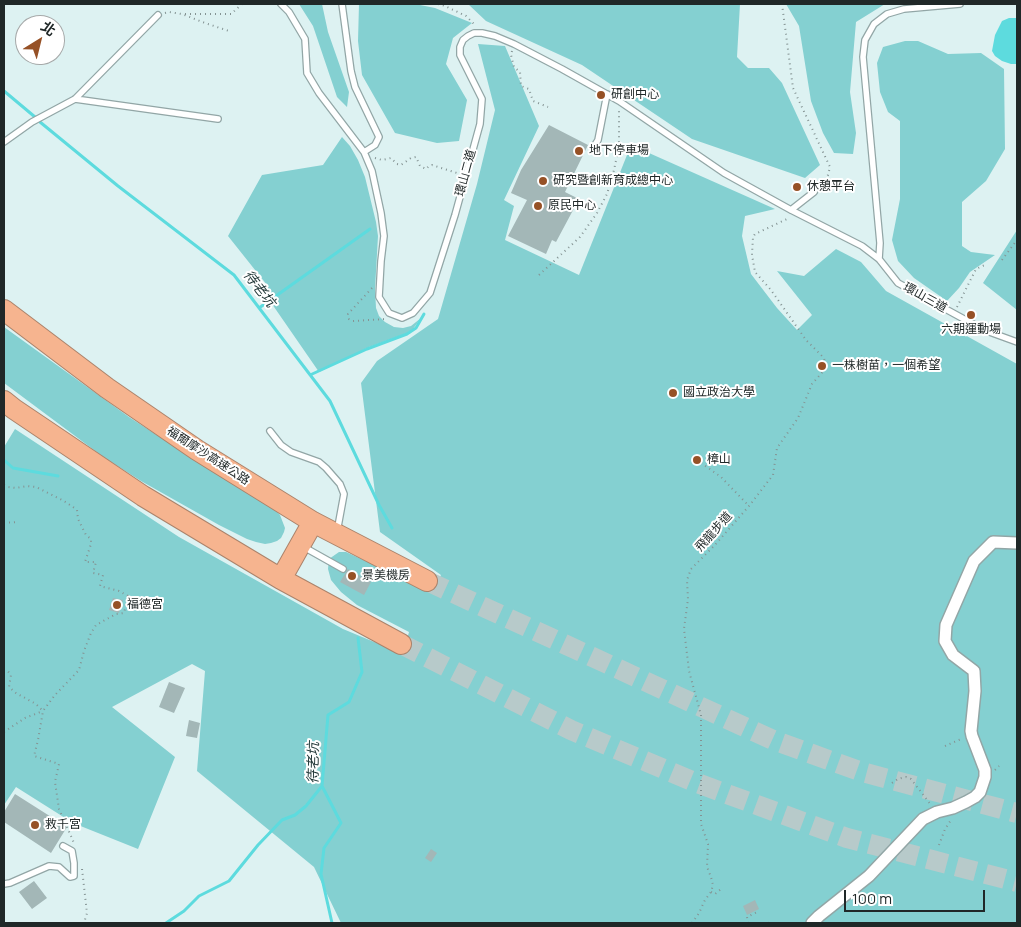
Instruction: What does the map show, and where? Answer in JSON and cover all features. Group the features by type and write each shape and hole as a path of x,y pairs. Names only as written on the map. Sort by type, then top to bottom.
{"highway":[{"name":"福爾摩沙高速公路","path":"4,310 106,388 197,450 313,522 427,581"},
{"path":"4,401 143,496 281,579 401,644"},
{"path":"281,579 313,522"}],"street":[{"path":"812,923 869,876 923,819 937,812 953,808 975,797 980,792 985,777 985,770 972,736 975,691 974,671 954,655 945,641 946,625 974,561 993,542 1017,543"}],"lane":[{"path":"281,4 289,12 305,39 307,72 319,93 364,152 372,170 384,236 380,261 379,297 389,313 402,318"},
{"path":"342,4 355,87 378,138 374,145 364,152"},
{"path":"879,259 880,243 863,56 865,40 874,24 887,14 904,9 960,4"},
{"path":"4,142 32,122 75,99 158,15"},
{"name":"環山二道","path":"402,318 413,313 430,293 455,215 480,124 482,99 460,55 460,47 463,40 468,36 474,33 482,33"},
{"path":"482,33 514,44 607,94 724,173 791,210 814,192"},
{"path":"594,148 598,140 607,94"},
{"path":"75,99 218,118"},
{"name":"環山三道","path":"791,210 862,246 879,259 898,283 984,330 1017,342"},
{"path":"270,431 281,445 291,452 319,462 340,484 344,494 337,534"},
{"path":"300,545 343,569"},
{"path":"4,884 48,866 59,867 70,877 74,876 72,851 63,846"}],"path":[{"path":"158,15 169,12 182,14 231,14 242,4"},
{"path":"438,4 466,16 482,33"},
{"path":"781,4 793,88 830,167 828,175 814,192"},
{"path":"182,14 205,24 229,31"},
{"path":"514,44 511,55 514,67 520,72 521,86 529,90 533,101 548,107"},
{"path":"539,275 580,237 597,213 607,194 619,146 619,101"},
{"path":"364,152 377,159 391,158 401,165 416,156 420,166 426,169 432,166 466,175"},
{"name":"飛龍步道","path":"711,892 713,885 707,867 708,844 701,824 701,715 689,671 684,629 688,600 687,580 691,570 749,506 773,475 778,448 798,418 812,384 826,368 824,358 806,340 771,290 755,272 752,255 753,237 755,234 786,219 791,210"},
{"path":"1002,260 1017,240"},
{"path":"959,302 976,269 987,264"},
{"path":"380,279 351,310 348,314 349,319 353,322 402,318"},
{"path":"697,460 721,477 749,506"},
{"path":"4,485 16,488 36,487 74,507 77,510 78,519 86,535 91,539 86,562 96,562 93,573 103,576 100,586 135,598"},
{"path":"4,523 17,522"},
{"path":"74,844 59,809 55,782 59,764 34,756 43,711 55,695 79,670 84,651 96,625 116,614 124,613 128,596"},
{"path":"4,670 11,675 9,687 36,704 43,711"},
{"path":"4,732 25,718 43,711"},
{"path":"944,746 964,738 963,735 966,734 967,737 972,736"},
{"path":"892,783 906,777 911,780 937,812"},
{"path":"939,845 945,829 953,816 953,808"},
{"path":"82,867 87,913 84,923"},
{"path":"692,923 711,892 715,894 722,889"},
{"path":"748,923 747,917 759,911"}],"shaded area":[{"path":"299,4 322,4 328,32 349,92 347,107 337,97 313,26"},
{"path":"359,4 415,4 435,8 472,23 453,38 446,64 467,100 459,141 437,143 395,133 362,75 358,41"},
{"path":"468,4 740,4 737,57 748,68 769,68 782,83 820,165 805,178 692,139 582,65 486,21"},
{"path":"786,4 885,4 856,22 850,92 856,133 853,154 834,153 823,133 811,101 799,26"},
{"path":"1009,18 1017,18 1017,64 1002,61 992,51 995,35 1002,21"},
{"path":"905,41 918,41 948,54 981,53 1004,69 1005,149 986,181 962,202 962,246 971,252 995,255 970,272 947,301 914,278 898,261 892,240 900,199 900,121 888,112 880,92 877,63 883,47"},
{"path":"478,44 505,46 539,126 504,200 514,206 505,240 579,275 631,145 775,209 745,216 742,236 751,274 797,330 812,315 777,271 804,276 836,249 861,262 886,291 1017,364 1017,923 341,923 314,867 197,771 205,671 192,664 112,707 175,757 138,849 73,823 16,787 4,805 4,447 15,429 179,537 343,629 403,654 409,632 357,605 341,592 331,580 328,569 329,559 339,552 346,552 433,592 441,575 380,532 361,383 377,361 438,319 477,184 495,110"},
{"path":"342,137 350,146 365,177 376,222 378,236 375,289 376,308 379,316 394,327 403,328 411,326 421,318 413,329 407,333 369,347 319,372 272,304 267,285 228,236 262,175 323,165"},
{"path":"1017,230 1017,310 983,283"},
{"path":"4,327 129,417 273,507 280,515 285,528 281,538 265,544 247,539 219,525 141,481 102,456 4,383"}],"building":[{"name":"研究暨創新育成總中心","path":"549,125 588,145 565,192 579,199 556,242 552,240 546,254 508,236 527,200 511,193 521,170"},
{"name":"景美機房","path":"348,569 371,582 364,595 340,582"},
{"path":"113,598 123,600 119,613 109,610"},
{"path":"169,682 185,688 174,713 159,707"},
{"path":"189,720 200,723 197,738 186,736"},
{"name":"救千宮","path":"15,794 67,827 51,853 4,822 4,812"},
{"path":"431,849 437,853 431,862 425,858"},
{"path":"34,881 47,898 32,909 19,892"},
{"path":"755,900 759,909 747,915 743,906"}],"waterway":[{"name":"待老坑","path":"4,91 35,117"},
{"name":"待老坑","path":"40,122 118,186 234,275 330,401 379,505 392,528"},
{"path":"259,308 370,229"},
{"path":"310,375 367,349 407,334 416,328 424,314"},
{"path":"4,460 13,468 58,476"},
{"name":"待老坑","path":"332,923 321,874 324,848 341,823 322,786 328,715 349,702 362,672 358,638"},
{"path":"166,923 184,911 199,896 229,881 258,845 282,820 295,815 306,806 322,786"}],"tunnel":[{"path":"427,581 773,740 862,772 1017,813"},
{"path":"401,644 571,730 697,783 847,838 1017,882"}],"place":[{"name":"研創中心","path":"601,95"},
{"name":"地下停車場","path":"579,151"},
{"name":"研究暨創新育成總中心","path":"543,181"},
{"name":"休憩平台","path":"797,187"},
{"name":"原民中心","path":"538,206"},
{"name":"六期運動場","path":"971,315"},
{"name":"一株樹苗，一個希望","path":"822,366"},
{"name":"國立政治大學","path":"673,393"},
{"name":"樟山","path":"697,460"},
{"name":"景美機房","path":"352,576"},
{"name":"福德宮","path":"117,605"},
{"name":"救千宮","path":"35,825"}]}
